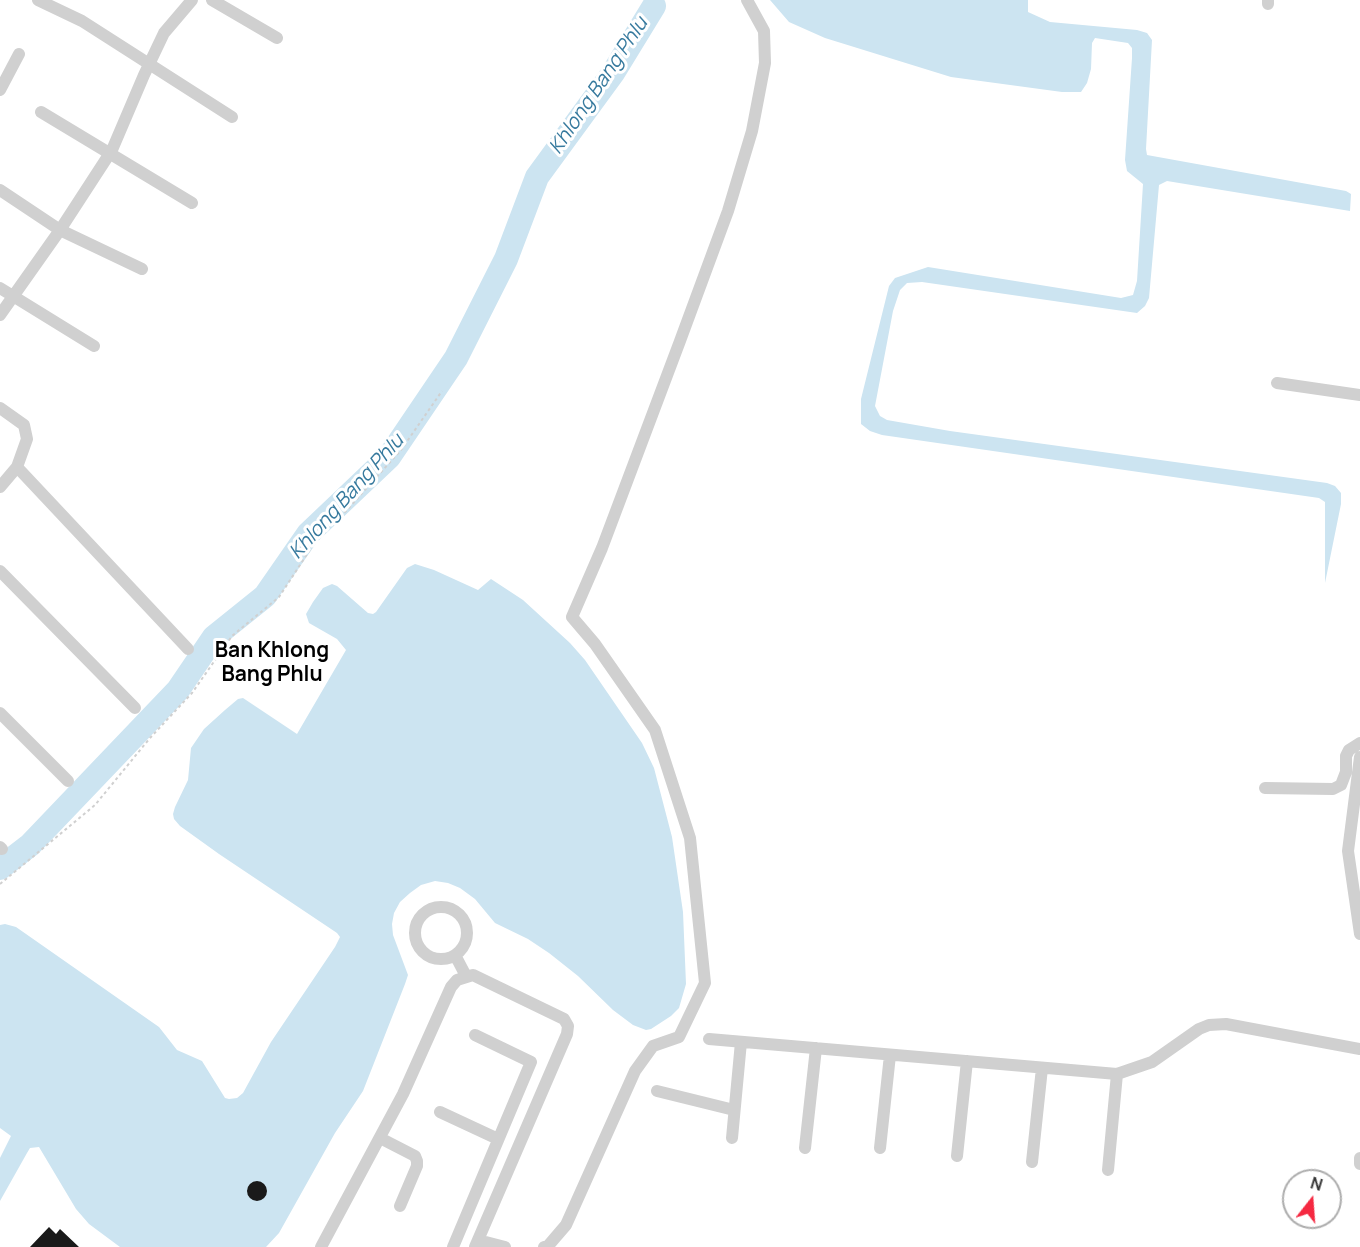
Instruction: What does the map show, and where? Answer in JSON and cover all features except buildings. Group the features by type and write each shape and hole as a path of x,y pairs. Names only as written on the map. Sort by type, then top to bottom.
{"street":[{"path":"38,0 63,5 82,21 232,117"},
{"path":"0,315 110,154 164,33 192,0"},
{"path":"212,0 277,38"},
{"path":"544,1247 548,1246 566,1225 635,1071 653,1046 680,1037 705,983 690,838 655,730 595,644 572,617 602,548 728,212 752,131 765,63 764,31 747,0"},
{"path":"0,90 19,54"},
{"path":"41,112 192,203"},
{"path":"0,190 60,230 142,269"},
{"path":"0,288 94,346"},
{"path":"1277,383 1360,395"},
{"path":"0,408 24,425 27,439 17,467 0,488"},
{"path":"17,467 188,649"},
{"path":"0,571 135,708"},
{"path":"0,713 68,782"},
{"path":"1265,788 1333,789 1341,784 1346,772 1346,756 1349,750 1360,743"},
{"path":"1360,759 1354,851 1360,934"},
{"path":"442,906 449,908 456,911 465,922 467,930 465,944 455,955 441,959 433,957 417,943 415,936 418,921 428,910 442,906"},
{"path":"455,955 466,976"},
{"path":"321,1247 403,1094 451,987 457,980 473,975 564,1019 568,1026 567,1034 477,1244 505,1247"},
{"path":"709,1039 1117,1074 1152,1062 1199,1029 1209,1025 1226,1024 1360,1049"},
{"path":"453,1247 531,1062 475,1035"},
{"path":"732,1138 741,1042"},
{"path":"806,1148 816,1048"},
{"path":"880,1148 890,1055"},
{"path":"957,1156 967,1061"},
{"path":"1032,1162 1042,1068"},
{"path":"1108,1170 1117,1074"},
{"path":"657,1091 734,1110"},
{"path":"440,1112 498,1139"},
{"path":"380,1138 415,1156 417,1161 400,1206"},
{"path":"1360,1158 1360,1164"}],"path":[{"path":"0,884 95,805 150,738 192,693 232,636 279,597 319,536 346,511 401,450 442,391"}],"water":[{"path":"770,0 1028,0 1028,12 1050,22 1137,30 1147,33 1152,40 1147,155 1346,191 1351,194 1350,211 1167,181 1159,185 1149,298 1145,306 1137,313 922,282 907,283 900,290 893,311 875,406 880,416 887,420 950,431 1327,483 1335,486 1341,493 1341,504 1325,583 1325,502 1319,498 882,435 870,431 861,424 861,399 889,286 895,278 928,267 1121,298 1133,295 1137,281 1143,184 1127,171 1125,160 1132,58 1132,48 1128,43 1095,38 1092,43 1091,69 1087,83 1081,92 1062,92 951,77 825,38 789,22"},
{"path":"415,564 478,590 491,579 523,600 585,660 642,743 654,768 672,837 683,912 686,984 679,1008 651,1029 646,1030 633,1025 549,953 528,939 495,923 475,899 460,888 435,881 421,885 410,893 400,902 394,913 393,935 408,975 405,984 363,1091 335,1133 279,1233 266,1247 120,1247 89,1224 76,1209 39,1147 30,1148 0,1201 0,1158 11,1136 0,1128 0,925 16,927 159,1027 177,1050 202,1061 225,1098 237,1098 243,1093 271,1042 340,937 219,854 180,826 174,819 175,807 188,780 191,748 204,729 238,699 243,698 297,734 346,650 337,639 309,623 306,614 313,602 323,588 332,584 368,613 373,614 407,568"}],"waterway":[{"name":"Khlong Bang Phlu","path":"0,868 30,845 178,690 214,637 265,596 308,534 389,457 456,358 506,259 537,177 613,73 654,6"}],"district":[{"name":"Ban Khlong Bang Phlu","path":"272,663"}]}
